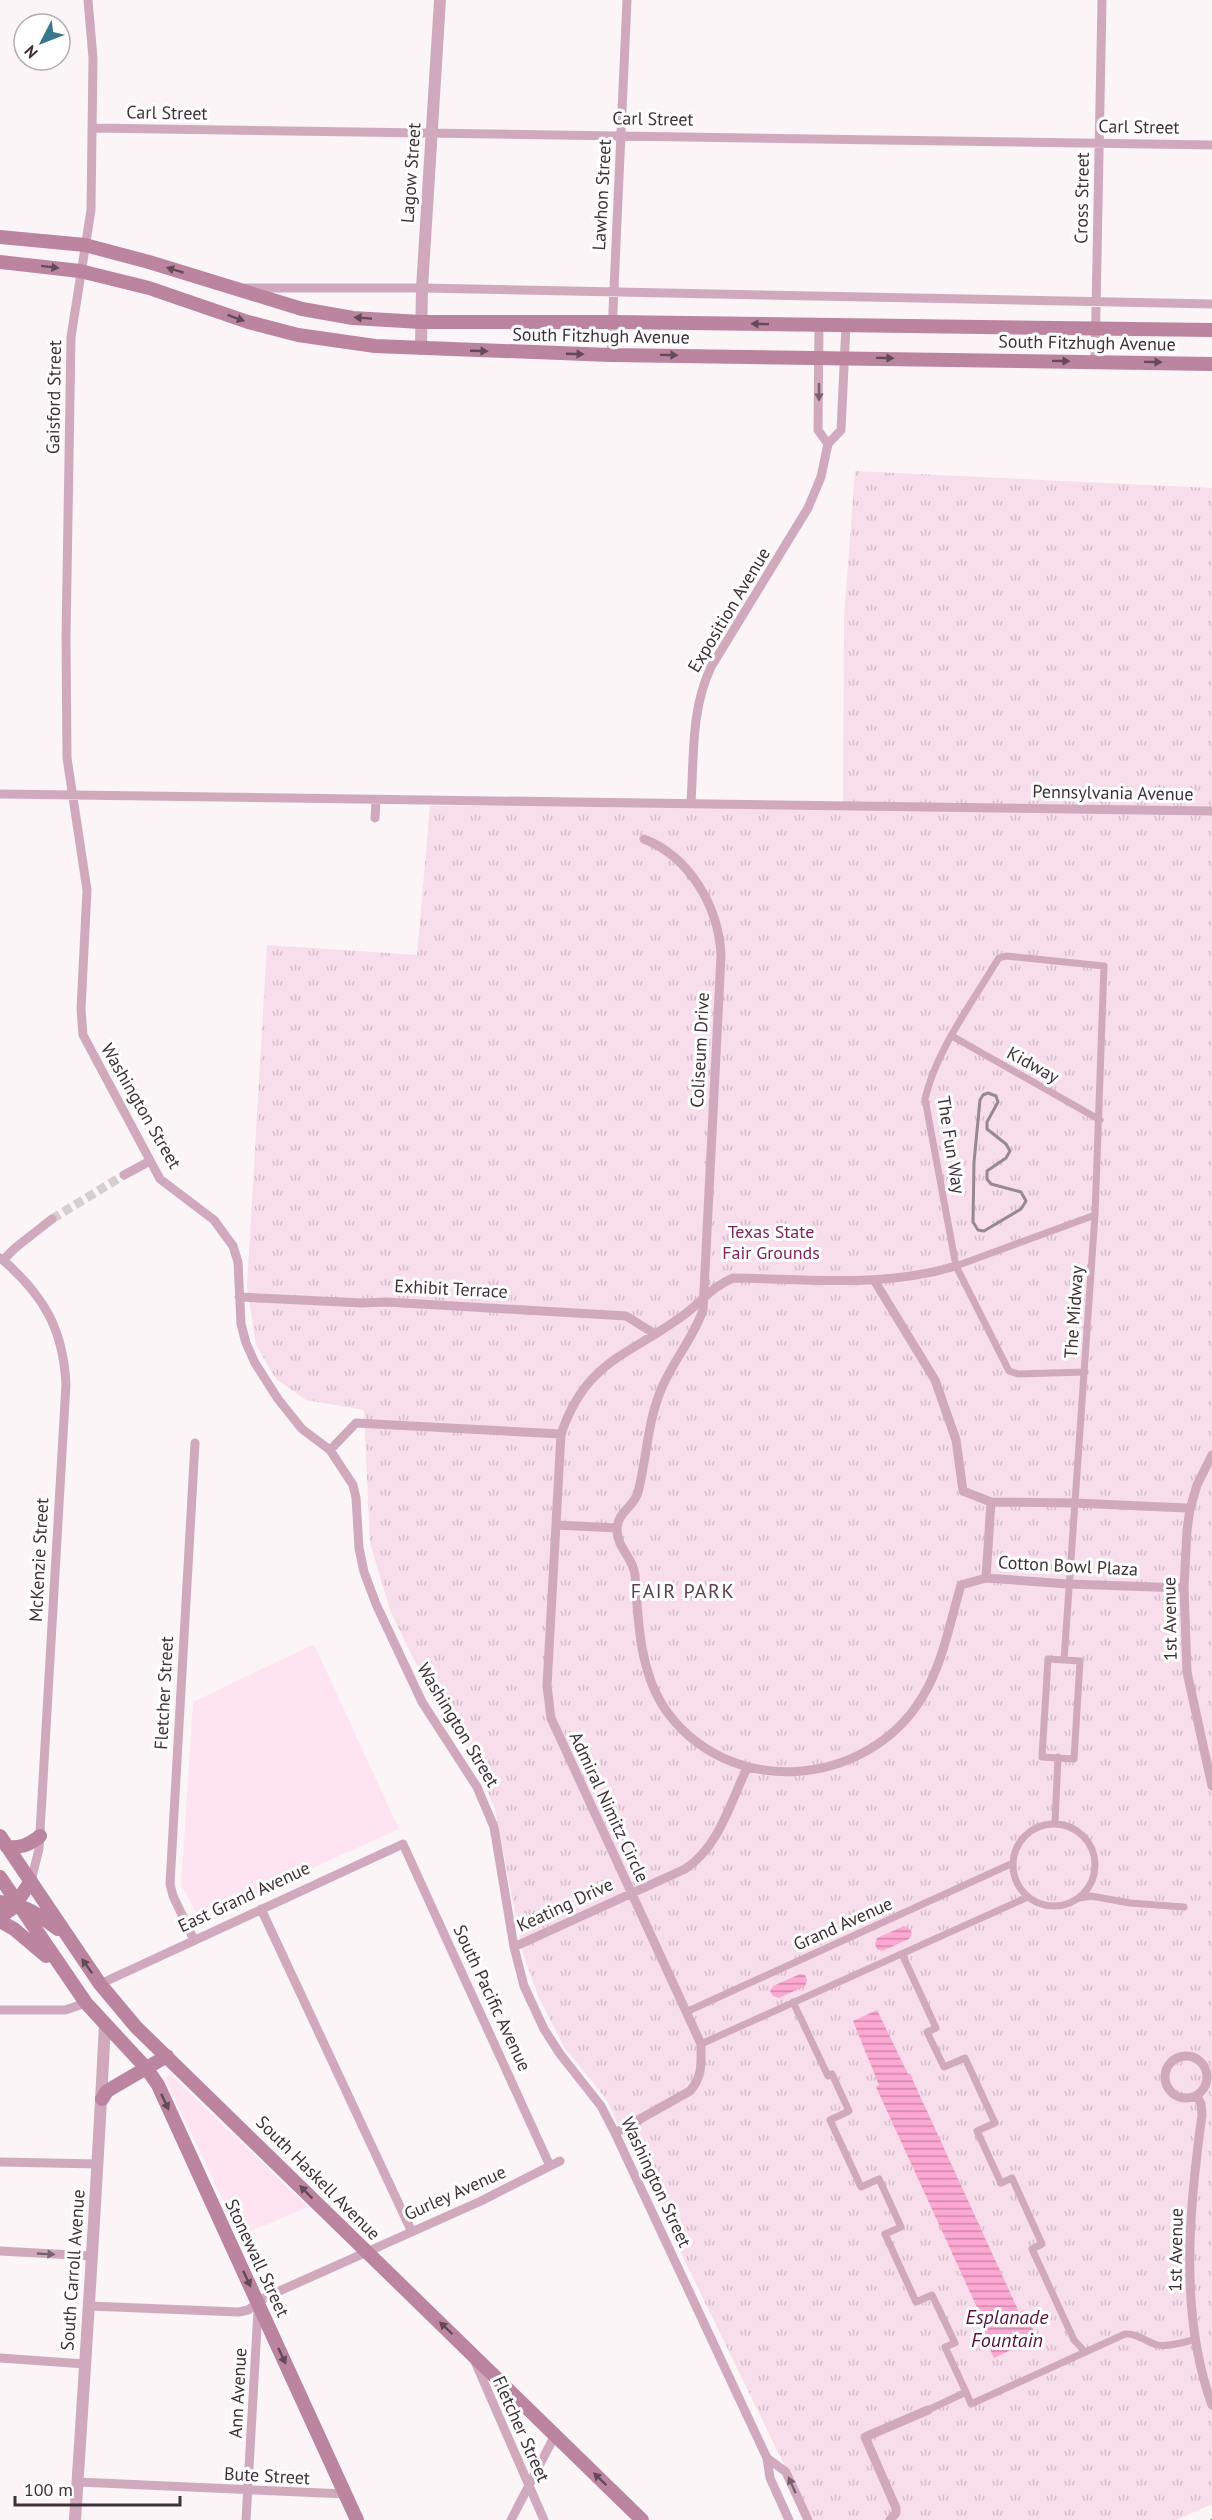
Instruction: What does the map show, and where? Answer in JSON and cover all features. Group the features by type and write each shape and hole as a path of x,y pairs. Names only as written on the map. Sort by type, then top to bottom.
{"main road":[{"name":"South Fitzhugh Avenue","path":"0,237 85,245 150,262 302,309 353,318 421,322 612,322 1212,330"},
{"name":"South Fitzhugh Avenue","path":"0,262 80,271 149,288 248,322 342,343 421,349 611,355 1212,364"},
{"path":"4,1841 18,1848 29,1845 40,1836"},
{"name":"South Haskell Avenue","path":"4,1841 100,1984 136,2027 642,2520"},
{"path":"0,1877 64,1974 105,2023"},
{"path":"31,1881 17,1904 0,1919 64,1974"},
{"path":"0,1902 17,1904 39,1914 67,1936"},
{"name":"Stonewall Street","path":"105,2023 147,2069 158,2085 357,2520"},
{"path":"102,2099 107,2091 167,2056"}],"street":[{"name":"Gaisford Street","path":"73,795 67,758 66,615 71,337 91,210 93,58 88,0"},
{"name":"Lagow Street","path":"421,349 422,288 440,0"},
{"name":"Lawhon Street","path":"611,355 627,0"},
{"name":"Cross Street","path":"1095,361 1102,0"},
{"name":"Carl Street","path":"93,128 1212,145"},
{"name":"South Fitzhugh Avenue","path":"232,288 422,288 1212,304"},
{"path":"819,325 818,430 828,444"},
{"name":"Exposition Avenue","path":"691,802 694,737 700,691 711,667 808,508 821,477 828,444 841,430 846,325"},
{"name":"Pennsylvania Avenue","path":"0,794 1212,811"},
{"name":"Washington Street","path":"73,795 87,890 81,1009 83,1035 160,1179 214,1220 233,1245 238,1262 241,1325 255,1363 278,1399 302,1430 330,1450 353,1485 359,1548 364,1572 392,1642 422,1702 467,1770 487,1808 498,1848 514,1947 524,1986 544,2029 560,2054 601,2106 615,2133 767,2458 770,2478 789,2520"},
{"path":"375,818 376,800"},
{"name":"Coliseum Drive","path":"617,1528 619,1516 636,1499 652,1417 660,1391 698,1324 705,1295 720,939 710,908 689,872 663,846 644,839"},
{"name":"The Fun Way","path":"1085,1372 1018,1374 1009,1371 956,1266 925,1099 929,1084 952,1036 999,958 1006,956 1104,966"},
{"name":"The Midway","path":"1064,1660 1095,1215 1104,966"},
{"name":"Kidway","path":"952,1036 1100,1120"},
{"path":"124,1175 150,1161"},
{"path":"330,1450 356,1423 561,1434 577,1398 602,1368 634,1345 687,1313 718,1284 733,1278 874,1280 926,1275 1095,1215"},
{"path":"2,1259 52,1219"},
{"name":"McKenzie Street","path":"2,1259 36,1293 48,1312 63,1351 65,1368 40,1836 31,1881"},
{"path":"874,1280 935,1380 956,1440 963,1491 991,1502 1185,1508"},
{"name":"Exhibit Terrace","path":"239,1297 362,1303 386,1302 626,1316 655,1334"},
{"name":"Admiral Nimitz Circle","path":"561,1434 547,1686 550,1718 701,2044 702,2072 698,2082 690,2091 615,2133"},
{"name":"Fletcher Street","path":"195,1443 170,1884 173,1896 195,1940"},
{"name":"1st Avenue","path":"1212,1455 1197,1485 1190,1509 1184,1588 1187,1672 1212,1786"},
{"path":"556,1525 617,1528 618,1541 634,1567 641,1644 651,1678 662,1704 688,1736 708,1750 747,1768 788,1773 826,1767 858,1755 890,1735 914,1709 929,1684 940,1657 961,1585 986,1578 991,1502"},
{"name":"Cotton Bowl Plaza","path":"986,1578 1068,1584 1184,1588"},
{"path":"1048,1659 1080,1661 1074,1759 1058,1757 1042,1756 1048,1659"},
{"path":"1055,1824 1058,1757"},
{"name":"Keating Drive","path":"514,1947 686,1869 705,1854 747,1768"},
{"path":"1055,1824 1073,1829 1087,1841 1095,1867 1090,1884 1078,1898 1072,1902 1055,1906 1040,1904 1029,1897 1017,1882 1013,1863 1016,1851 1027,1834 1040,1827 1055,1824"},
{"name":"East Grand Avenue","path":"100,1984 403,1844"},
{"name":"South Pacific Avenue","path":"403,1844 550,2166"},
{"name":"Grand Avenue","path":"686,2012 1013,1863"},
{"path":"1078,1898 1091,1896 1130,1903 1184,1907"},
{"path":"701,2044 1029,1897"},
{"path":"261,1909 411,2230"},
{"path":"902,1954 936,2028 927,2032 944,2067 965,2058 995,2123 977,2131 1001,2183 1012,2178 1042,2244 1032,2249 1074,2340 1085,2352"},
{"path":"793,2002 828,2076 832,2074 849,2111 830,2120 861,2187 879,2179 901,2227 885,2234 916,2302 932,2295 954,2343 945,2347 971,2404 1125,2334 1131,2334 1156,2345 1196,2338"},
{"path":"0,2010 65,2010 86,2003"},
{"name":"South Carroll Avenue","path":"75,2520 105,2023"},
{"name":"1st Avenue","path":"1189,2056 1196,2058 1205,2067 1207,2080 1205,2087 1197,2096 1182,2098 1170,2091 1166,2084 1166,2070 1175,2059 1189,2056"},
{"name":"1st Avenue","path":"1197,2096 1202,2115 1194,2190 1191,2277 1196,2338 1212,2405"},
{"name":"Gurley Avenue","path":"89,2306 239,2312 560,2161"},
{"path":"0,2162 98,2164"},
{"path":"0,2251 92,2256"},
{"name":"Ann Avenue","path":"246,2520 258,2303"},
{"name":"Fletcher Street","path":"471,2352 544,2520"},
{"path":"0,2358 86,2364"},
{"path":"890,2520 896,2513 894,2501 865,2437 966,2392"},
{"path":"511,2520 555,2435"},
{"name":"Washington Street","path":"767,2458 786,2472 808,2520"},
{"name":"Bute Street","path":"78,2482 346,2494"}],"shaded area":[{"path":"314,1644 399,1829 200,1919 181,1885 193,1702"},
{"path":"170,2074 308,2207 240,2236 165,2079"}],"green space":[{"name":"Texas State Fair Grounds","path":"855,471 1212,488 1212,2504 1176,2520 811,2520 606,2099 564,2047 538,1996 523,1954 495,1809 473,1759 415,1662 390,1610 370,1543 364,1410 306,1400 276,1379 256,1345 247,1286 267,945 417,955 430,806 843,802 844,617"}],"water":[{"path":"904,1926 912,1933 909,1939 882,1951 877,1949 875,1944 877,1938"},
{"path":"800,1974 805,1975 807,1980 805,1986 779,1998 773,1996 770,1991 773,1986"},
{"name":"Esplanade Fountain","path":"877,2010 910,2074 1019,2312 1024,2310 1037,2338 994,2358 981,2330 986,2327 876,2087 879,2085 853,2021"}],"tunnel":[{"path":"52,1219 124,1175"}],"railway":[{"path":"988,1093 996,1096 998,1102 987,1122 987,1129 1006,1144 1010,1151 1006,1158 987,1171 987,1179 991,1184 1021,1192 1026,1201 1021,1209 984,1231 978,1230 973,1222 974,1162 980,1100 988,1093"}],"district":[{"name":"FAIR PARK","path":"683,1591"}]}
